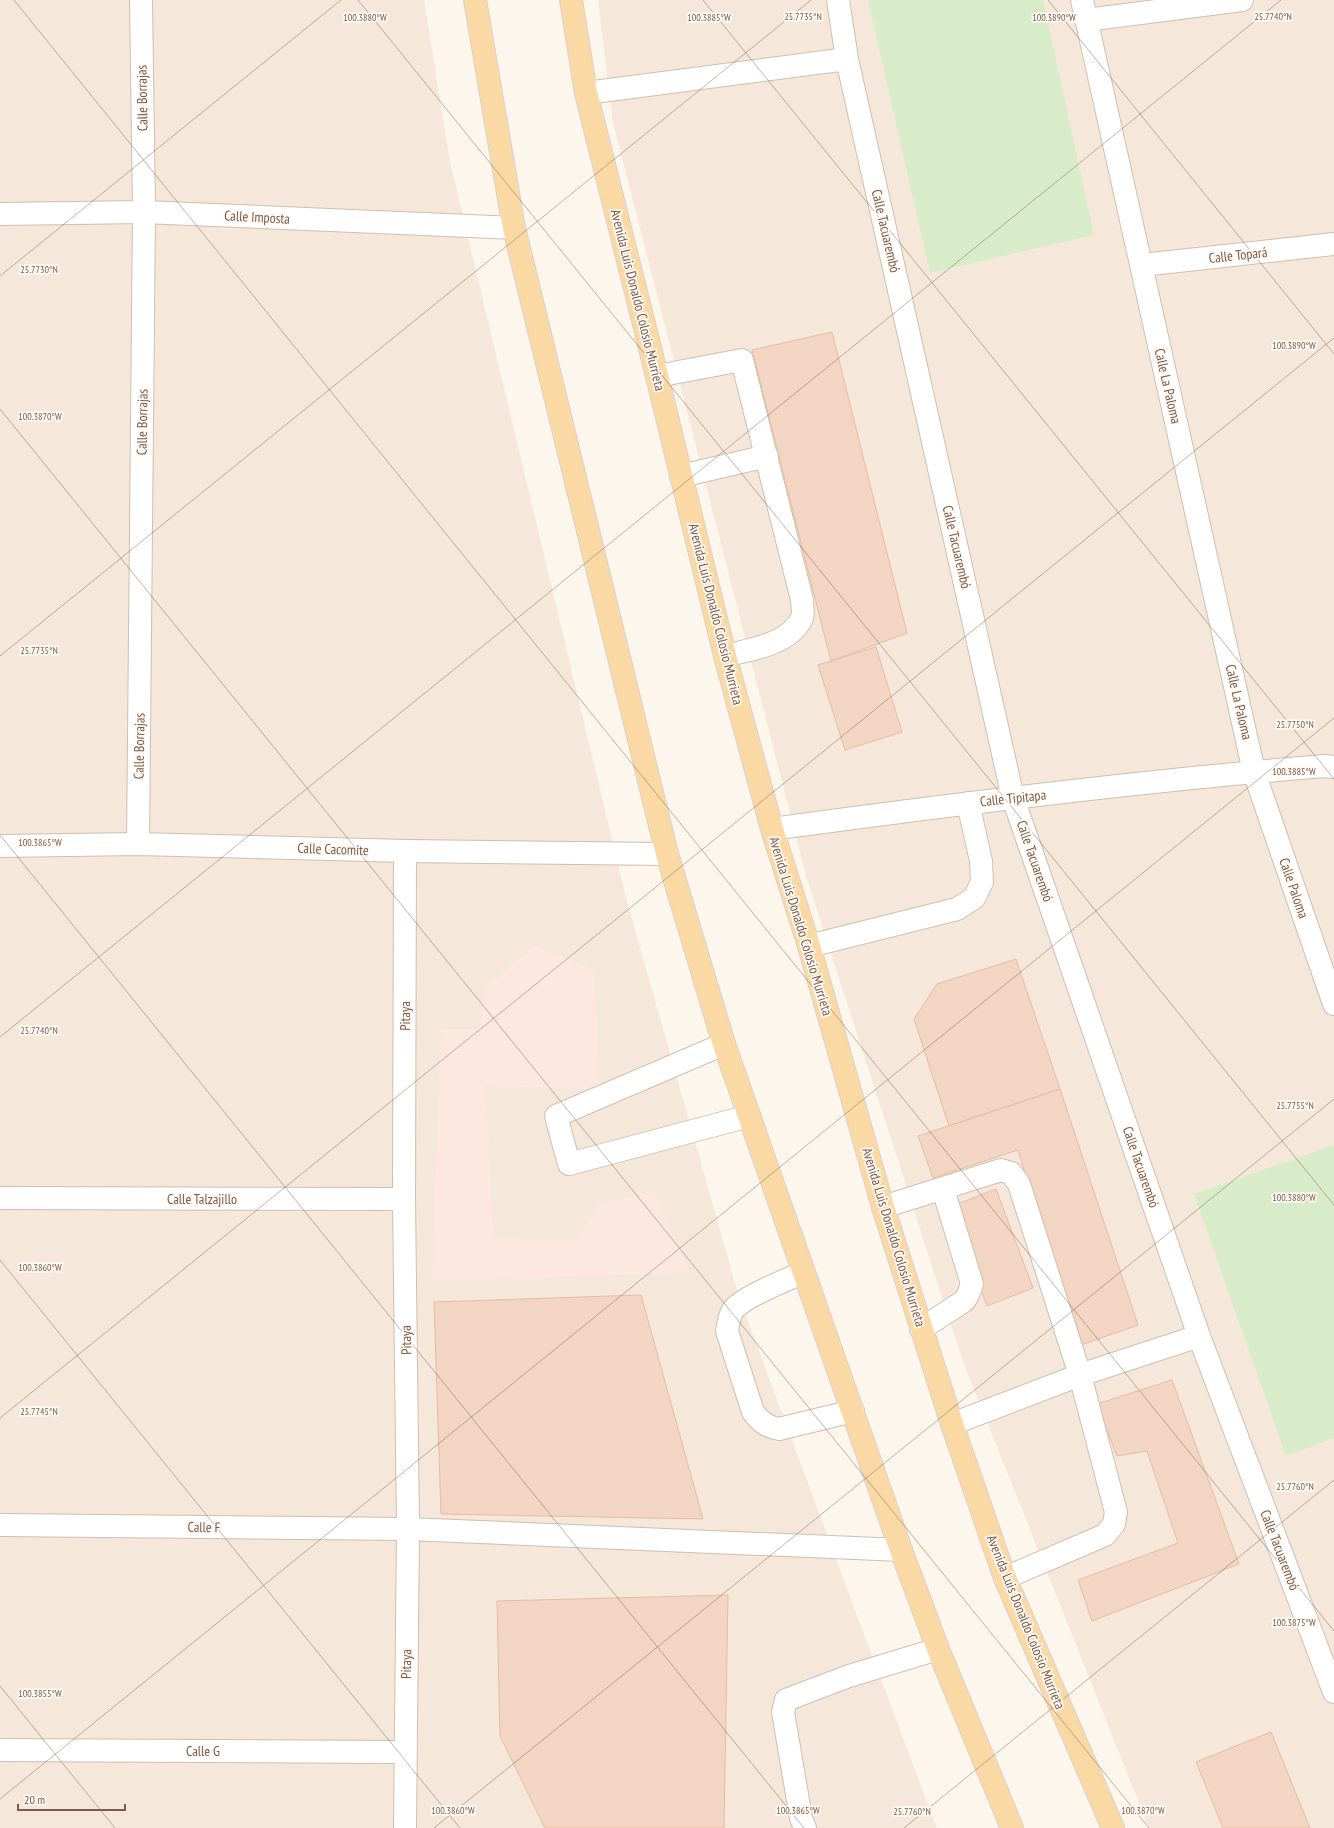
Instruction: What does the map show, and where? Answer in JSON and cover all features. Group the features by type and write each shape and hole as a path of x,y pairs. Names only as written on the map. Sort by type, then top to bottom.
{"main road":[{"path":"475,0 514,228 667,854 724,1044 901,1550 938,1649 1012,1828"},
{"name":"Avenida Luis Donaldo Colosio Murrieta","path":"571,0 586,93 726,656 772,829 809,946 883,1207 952,1424 1005,1578 1113,1828"}],"street":[{"name":"Calle Borrajas","path":"138,844 144,212 140,0"},
{"name":"Calle Tacuarembó","path":"838,0 847,59 1013,798 1200,1336 1325,1642 1334,1692"},
{"path":"1084,10 1242,0"},
{"name":"Calle La Paloma","path":"1084,10 1254,772"},
{"path":"586,93 847,59"},
{"name":"Calle Imposta","path":"0,214 144,212 514,228"},
{"name":"Calle Topará","path":"1142,265 1334,244"},
{"path":"657,376 742,360 767,456 802,600 803,617 792,632 778,641 726,656"},
{"path":"681,476 767,456"},
{"name":"Calle Tipitapa","path":"772,829 1013,798 1254,772 1324,766 1334,767"},
{"name":"Calle Paloma","path":"1254,772 1334,1004"},
{"path":"809,946 957,910 974,898 982,882 982,861 968,803"},
{"name":"Calle Cacomite","path":"0,846 138,844 405,851 667,854"},
{"name":"Pitaya","path":"405,851 404,1199 408,1529 405,1828"},
{"path":"724,1044 556,1116 569,1164 749,1116"},
{"path":"883,1207 1001,1170 1011,1174 1018,1184 1080,1375 1116,1512 1114,1524 1105,1535 1005,1578"},
{"path":"922,1329 964,1301 968,1296 972,1284 943,1189"},
{"name":"Calle Talzajillo","path":"0,1198 404,1199"},
{"path":"804,1272 743,1301 733,1310 729,1320 727,1331 753,1412 762,1423 770,1427 780,1429 853,1411"},
{"path":"952,1424 1080,1375 1200,1336"},
{"name":"Calle F","path":"0,1525 408,1529 901,1550"},
{"path":"804,1828 783,1712 786,1700 849,1676 938,1649"},
{"name":"Calle G","path":"0,1750 405,1752"}],"shaded area":[{"path":"0,0 424,0 450,162 626,898 739,1297 937,1828 0,1828"},
{"path":"598,0 1334,0 1334,1828 1149,1828 962,1359 807,879 613,123"},
{"path":"535,946 594,970 600,1089 486,1086 493,1238 578,1240 598,1205 653,1191 689,1273 432,1280 441,1029 479,1029 487,986"}],"green space":[{"path":"868,0 1043,0 1094,235 930,273"},
{"path":"1334,1145 1334,1438 1286,1456 1194,1194"}],"building":[{"path":"832,332 907,633 831,661 752,350"},
{"path":"876,647 902,732 845,750 818,665"},
{"path":"1016,959 1060,1089 949,1126 914,1019 937,984"},
{"path":"1060,1089 1138,1325 1078,1346 1018,1150 933,1178 918,1136"},
{"path":"996,1189 1033,1288 987,1306 950,1207"},
{"path":"641,1295 703,1519 441,1514 434,1302"},
{"path":"1172,1380 1239,1564 1092,1621 1078,1580 1178,1543 1147,1451 1117,1456 1097,1404"},
{"path":"728,1595 724,1828 545,1828 500,1736 497,1601"},
{"path":"1271,1732 1310,1828 1223,1828 1196,1762"}]}
